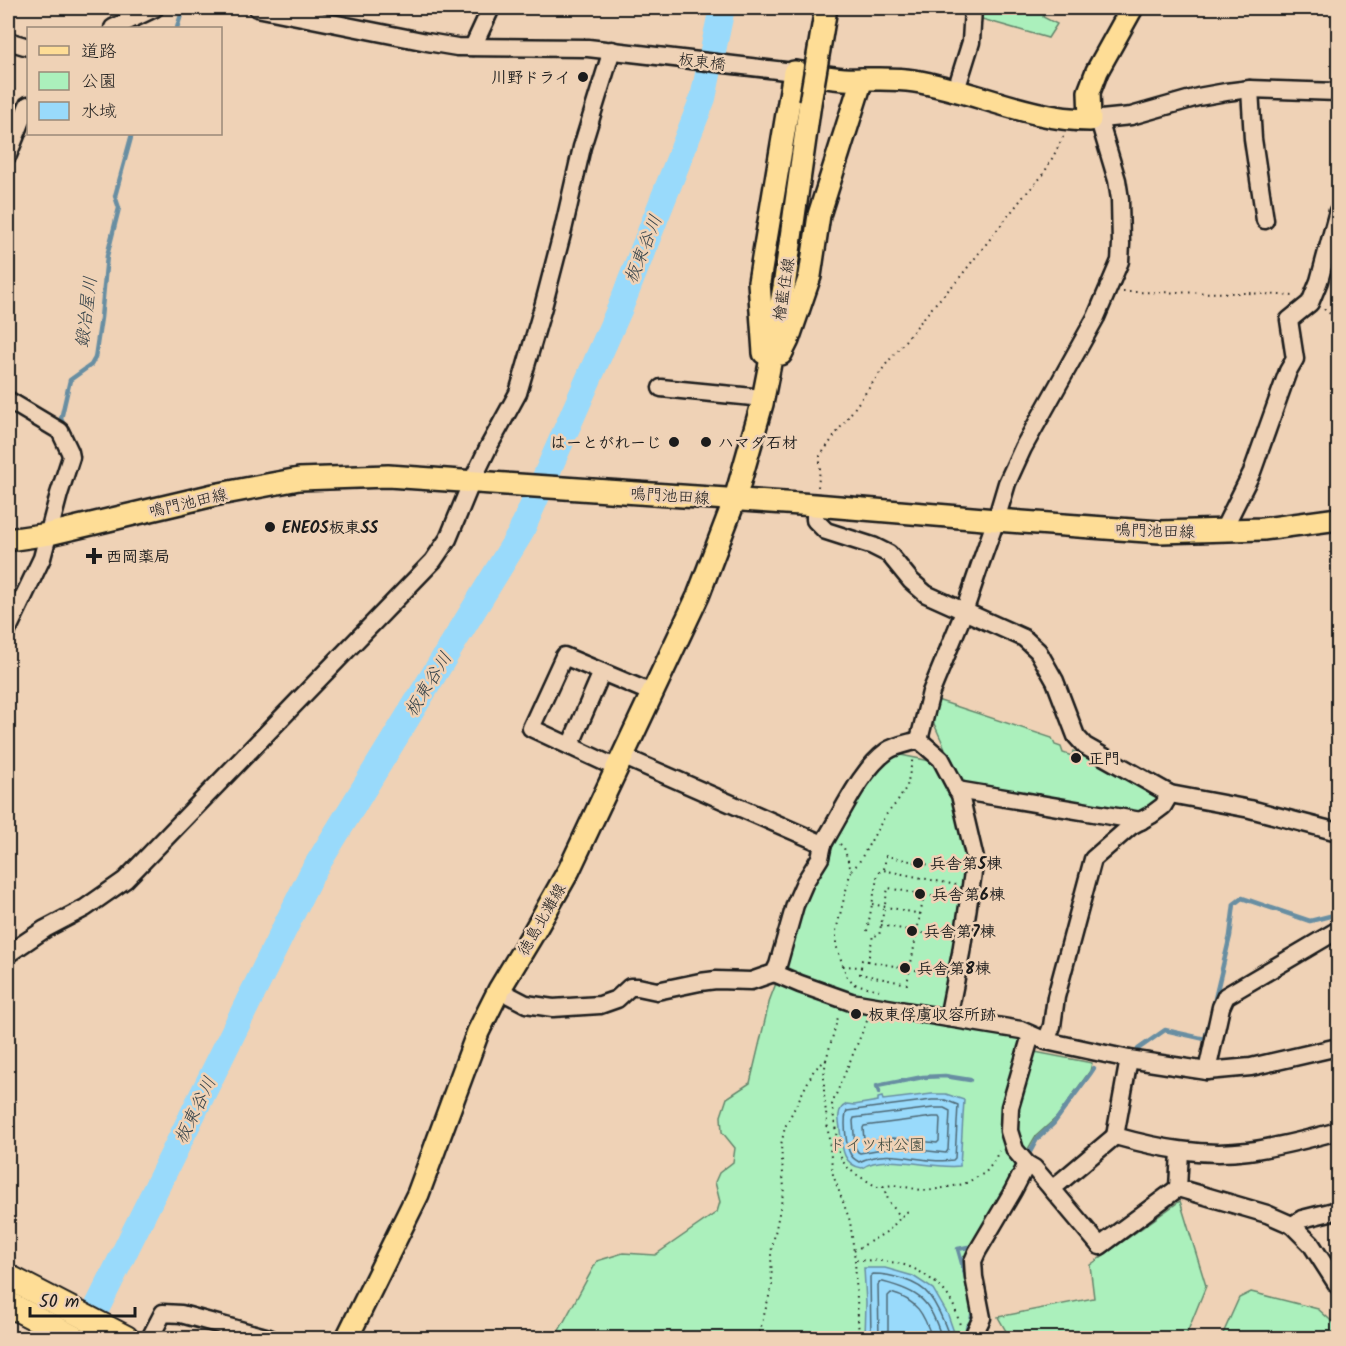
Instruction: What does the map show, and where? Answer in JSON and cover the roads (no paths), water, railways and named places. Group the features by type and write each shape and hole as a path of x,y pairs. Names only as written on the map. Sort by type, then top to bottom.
{"highway":[{"path":"8,1277 126,1338"},
{"path":"8,1304 74,1338"}],"main road":[{"name":"檜藍住線","path":"735,499 765,390 784,287 826,8"},
{"path":"765,390 759,282 787,71 844,79 912,81 956,90 1037,113 1068,119 1095,120 1089,92 1096,71 1132,8"},
{"path":"765,390 788,340 810,276 819,215 862,79"},
{"name":"鳴門池田線","path":"8,540 49,534 214,495 299,478 388,476 735,499 1160,532 1263,529 1338,519"},
{"name":"徳島北灘線","path":"347,1338 418,1194 478,1032 499,990 569,870 698,596 735,499"}],"street":[{"path":"115,27 155,8"},
{"name":"板東橋","path":"257,8 457,47 588,48 787,71"},
{"path":"473,47 491,8"},
{"path":"956,90 971,42 974,8"},
{"path":"8,41 27,47"},
{"path":"8,954 45,929 86,908 125,880 433,561 448,539 479,481 489,446 518,393 543,307 582,147 617,51"},
{"path":"1250,90 1253,139 1265,220"},
{"path":"919,740 932,692 964,612 1007,483 1023,448 1096,317 1120,261 1120,199 1117,180 1095,120 1131,116 1198,97 1226,92 1250,90 1338,92"},
{"path":"8,156 27,108"},
{"path":"1223,530 1252,472 1288,371 1295,359 1288,320 1310,303 1319,281 1338,211"},
{"path":"661,387 765,390"},
{"path":"8,400 60,431 71,457 42,558 8,629"},
{"path":"815,505 815,520 826,531 873,546 889,554 911,581 926,594 1024,638 1038,651 1055,681 1076,736 1085,746 1170,794 1250,809 1338,832"},
{"path":"652,693 564,656 531,728 570,746 620,762 825,841"},
{"path":"570,746 602,672"},
{"path":"919,740 941,759 957,789 975,859 961,953 948,1018"},
{"path":"499,990 526,1004 553,1008 600,1005 617,999 630,987 657,991 708,981 751,981 774,973 795,905 805,882 820,858 825,841 860,781 889,749 919,740"},
{"path":"957,789 1141,821"},
{"path":"1170,794 1163,806 1131,826 1094,859 1056,997 1052,1026 1039,1038 1010,1107 1009,1131 1014,1150 1053,1188 1100,1246 1178,1188"},
{"path":"1207,1071 1221,1007 1226,996 1337,936"},
{"path":"774,973 847,1001 1021,1030 1039,1038 1129,1059 1207,1071 1251,1067 1338,1047"},
{"path":"1053,1188 1115,1136 1129,1059"},
{"path":"1115,1136 1149,1146 1209,1153 1246,1152 1338,1131"},
{"path":"1178,1188 1180,1151"},
{"path":"972,1337 982,1318 973,1261 1027,1164"},
{"path":"1178,1188 1267,1214 1292,1225 1311,1244 1338,1286"},
{"path":"1292,1225 1302,1219 1338,1210"},
{"path":"150,1338 163,1313 181,1314 269,1338"}],"water":[{"path":"946,1094 964,1100 960,1166 949,1167 896,1161 871,1163 862,1168 850,1163 844,1154 839,1118 844,1106 878,1101 878,1098 882,1097 883,1100"},
{"path":"864,1268 885,1268 913,1276 933,1289 948,1315 956,1338 865,1338"}],"waterway":[{"name":"鍛冶屋川","path":"177,27 183,8"},
{"name":"板東谷川","path":"82,1338 312,873 520,534 620,308 703,98 722,8"},
{"name":"鍛冶屋川","path":"65,427 61,419 70,380 91,365 95,358 107,256 119,208 115,196 132,135"},
{"path":"1213,1007 1230,936 1234,904 1242,898 1310,921 1338,914"},
{"path":"1138,1049 1165,1030 1205,1039 1209,1023"},
{"path":"1030,1152 1037,1139 1054,1123 1094,1068"},
{"path":"879,1092 877,1086 923,1077 945,1076 970,1080"},
{"path":"967,1281 958,1249 968,1247"},
{"path":"967,1327 971,1322 973,1310"}],"place":[{"name":"川野ドライ","path":"583,77"},
{"name":"はーとがれーじ","path":"674,442"},
{"name":"ハマダ石材","path":"706,442"},
{"name":"ENEOS板東SS","path":"270,527"},
{"name":"西岡薬局","path":"94,556"},
{"name":"正門","path":"1076,758"},
{"name":"兵舎第5棟","path":"918,863"},
{"name":"兵舎第6棟","path":"920,894"},
{"name":"兵舎第7棟","path":"912,931"},
{"name":"兵舎第8棟","path":"905,968"},
{"name":"板東俘虜収容所跡","path":"856,1014"}],"park label":[{"name":"ドイツ村公園","path":"877,1144"}]}
